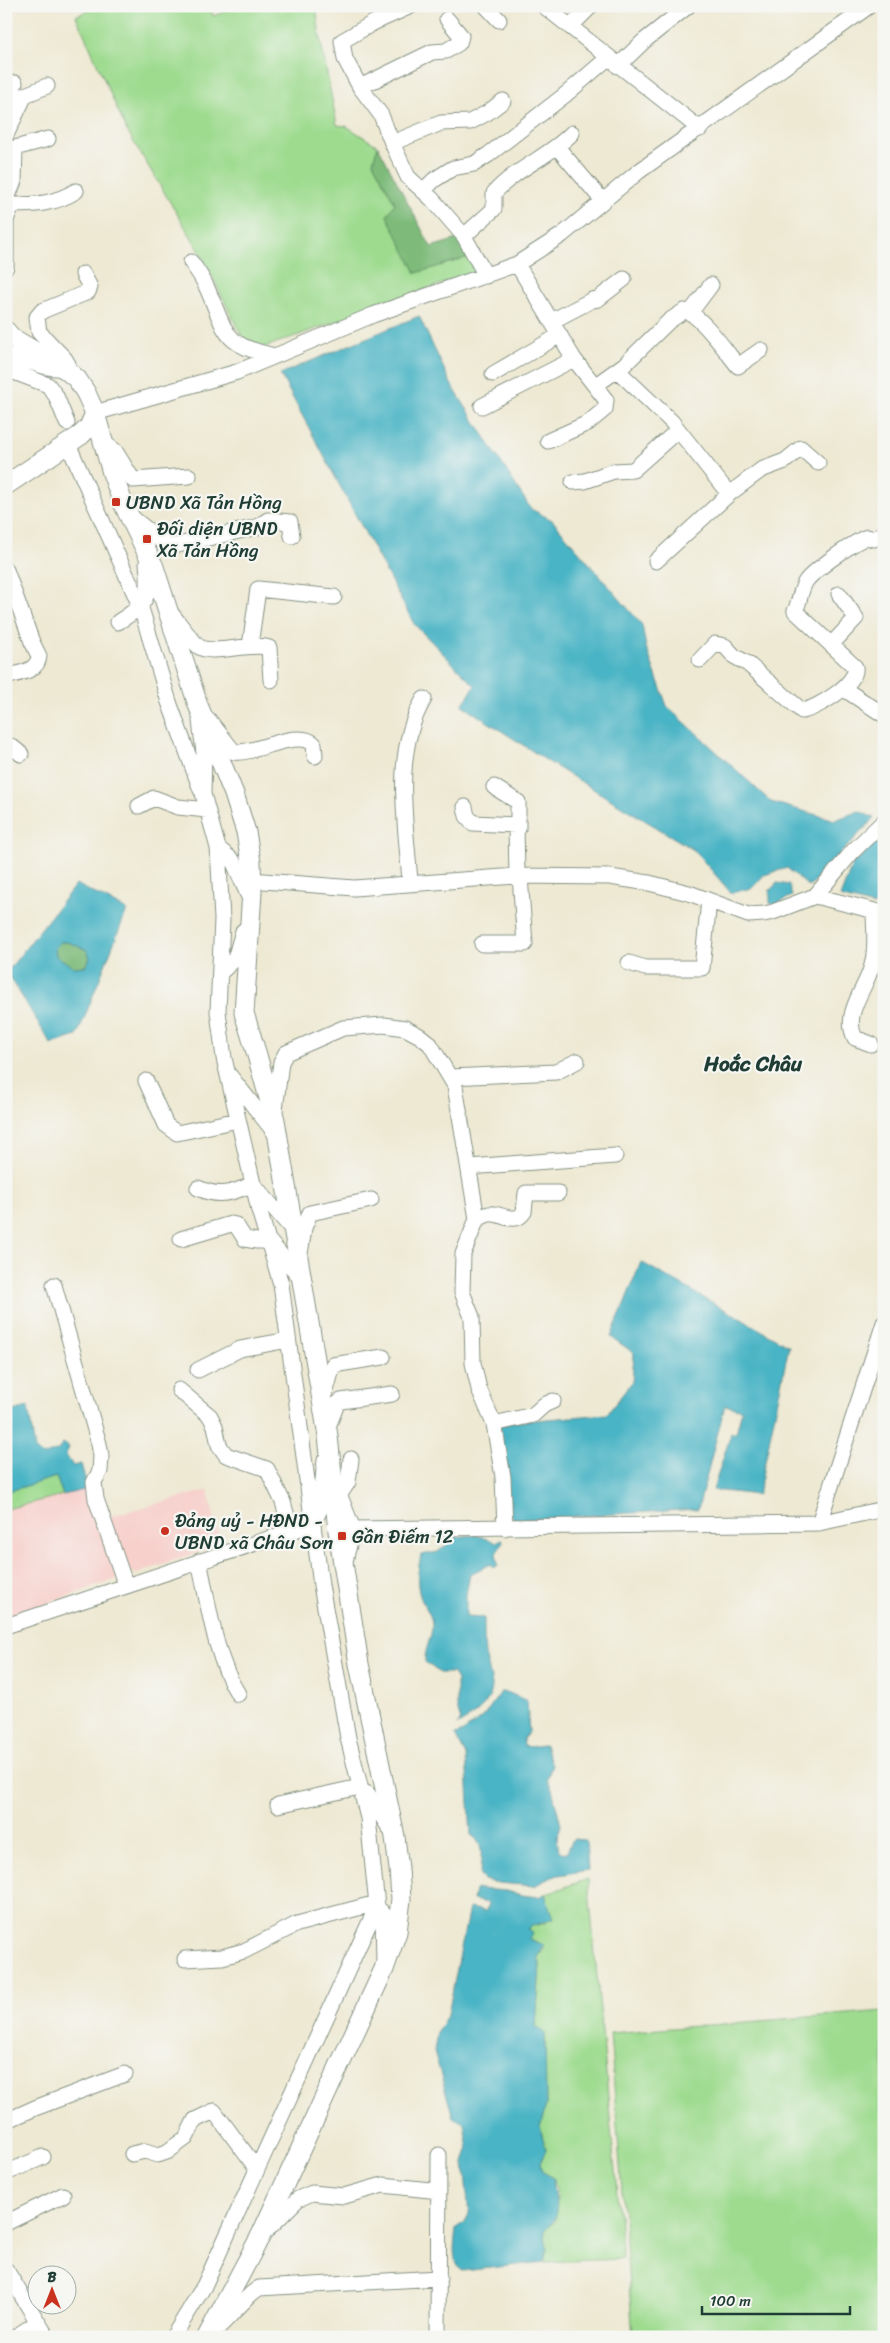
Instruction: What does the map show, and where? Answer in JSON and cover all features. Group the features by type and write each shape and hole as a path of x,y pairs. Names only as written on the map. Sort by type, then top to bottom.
{"main road":[{"path":"6,332 12,338 65,369 77,379 95,413 112,473 130,516 146,546 198,705 234,794 246,832 251,862 251,880 250,936 243,992 244,1013 258,1055 275,1127 327,1432 337,1499 343,1567 359,1664 395,1837 401,1899 397,1932 384,1969 260,2237 208,2337"},
{"path":"6,485 90,427 95,413"}],"street":[{"path":"411,6 373,23 342,41 341,46 345,59 360,87 381,115 405,172 464,236 486,276"},
{"path":"486,6 498,20"},
{"path":"544,6 700,129"},
{"path":"570,28 591,6"},
{"path":"423,191 453,168 473,165 488,155 564,95 644,41 688,6"},
{"path":"95,413 237,372 373,315 517,264 562,235 638,172 869,6"},
{"path":"360,87 432,52 443,52 459,43 461,36 447,19"},
{"path":"6,106 15,84"},
{"path":"6,155 24,96 47,86"},
{"path":"392,143 441,123 459,124 470,122 487,113 503,101"},
{"path":"464,236 494,209 494,193 502,184 557,147 572,133"},
{"path":"6,200 14,181 15,148 48,139"},
{"path":"557,147 603,200"},
{"path":"6,267 6,220 12,205 38,205 63,199 76,191"},
{"path":"191,262 206,286 222,328 231,339 253,351 276,356"},
{"path":"517,264 574,359 606,400 604,411 588,424 548,441"},
{"path":"6,355 37,365 65,369 68,364 40,332 37,317 42,312 88,292 90,287 83,274"},
{"path":"552,321 592,300 598,299 624,279"},
{"path":"690,313 711,285"},
{"path":"596,385 617,370 678,314 684,312 690,313 708,330 738,366 761,350"},
{"path":"493,374 560,335"},
{"path":"482,406 574,359"},
{"path":"6,369 48,385 56,396 67,423"},
{"path":"617,370 678,430 730,494"},
{"path":"573,482 585,481 614,471 633,470 678,430"},
{"path":"102,441 115,451 133,480 189,476"},
{"path":"68,444 141,608 169,702 197,785 203,794"},
{"path":"656,562 730,494 761,470 785,461 799,448 805,450 818,463"},
{"path":"130,516 169,547 257,527 273,519 290,522 292,536"},
{"path":"700,660 715,644 725,646 734,656 748,664 802,711 844,689 854,677 855,667 794,612 804,584 810,576 848,547 867,537 874,539 884,532"},
{"path":"118,622 141,608 149,582 146,546"},
{"path":"6,570 32,642 40,656 36,666 6,677"},
{"path":"250,646 258,589 334,597"},
{"path":"831,645 856,618 839,594"},
{"path":"167,609 201,647 209,649 250,646 269,648 271,680"},
{"path":"844,689 884,715"},
{"path":"410,882 405,814 406,745 415,714 424,699"},
{"path":"172,2337 204,2286 377,1906 368,1818 334,1665 281,1284 253,1184 227,1073 218,1012 222,919 218,848 203,794 204,754 198,705"},
{"path":"198,705 234,752 243,753 285,741 308,740 314,744 315,756"},
{"path":"6,745 11,746 21,754"},
{"path":"482,944 525,944 518,876 518,802 494,787"},
{"path":"139,806 154,798 178,807 207,810"},
{"path":"465,807 467,816 473,823 511,823 516,825 518,829"},
{"path":"251,880 354,888 410,882 518,876 610,877 689,893 748,915 773,912 815,896 853,851 884,820"},
{"path":"218,848 233,861 250,906 238,952 230,965 220,973"},
{"path":"815,896 879,912 873,962 858,995 852,1026 856,1038 871,1044"},
{"path":"629,963 645,968 702,968 709,901"},
{"path":"275,1127 281,1062 286,1053 343,1028 353,1029 384,1025 405,1028 430,1044 451,1078 455,1086 477,1219 463,1254 462,1292 472,1317 473,1363 479,1389 494,1424 503,1477 506,1528"},
{"path":"451,1078 556,1072 577,1061"},
{"path":"227,1073 275,1127"},
{"path":"146,1081 166,1125 177,1133 238,1120"},
{"path":"469,1167 615,1156"},
{"path":"198,1188 209,1193 225,1194 253,1184"},
{"path":"253,1184 292,1229"},
{"path":"477,1219 489,1214 506,1218 518,1217 524,1212 526,1192 558,1193"},
{"path":"299,1272 304,1228 310,1213 371,1200"},
{"path":"181,1239 233,1224 238,1226 245,1239 268,1240"},
{"path":"268,1240 299,1272"},
{"path":"54,1284 99,1444 101,1456 100,1471 94,1482 96,1499 126,1586"},
{"path":"819,1523 884,1323"},
{"path":"198,1370 240,1349 288,1340"},
{"path":"322,1405 333,1365 382,1357"},
{"path":"179,1390 210,1416 215,1426 219,1445 226,1455 267,1469 282,1502 291,1531"},
{"path":"6,1626 313,1524 320,1509 327,1432 337,1404 340,1401 392,1394"},
{"path":"494,1424 533,1415 544,1405 553,1401"},
{"path":"343,1567 353,1529 337,1499 348,1482 351,1459"},
{"path":"353,1529 819,1523 884,1509"},
{"path":"199,1561 218,1648 231,1684 238,1694"},
{"path":"278,1805 352,1787 368,1794 395,1837"},
{"path":"185,1959 222,1957 244,1951 297,1924 368,1905 377,1906 383,1914 384,1969"},
{"path":"6,2121 125,2074"},
{"path":"132,2154 146,2151 158,2155 167,2152 186,2138 195,2120 214,2111 257,2169"},
{"path":"435,2335 439,2278 439,2155"},
{"path":"6,2173 43,2157"},
{"path":"260,2237 305,2195 319,2192 350,2196 382,2185 439,2191"},
{"path":"6,2223 63,2195"},
{"path":"6,2270 11,2290 38,2322 47,2337"},
{"path":"208,2337 259,2288 439,2278"},
{"path":"15,2337 38,2322"}],"shaded area":[{"path":"88,1489 117,1579 6,1617 6,1509"},
{"name":"Đảng uỷ - HĐND - UBND xã Châu Sơn","path":"208,1490 220,1544 136,1574 127,1569 107,1517"}],"green space":[{"path":"99,6 210,6 213,16 239,6 316,6 320,38 337,125 346,126 378,146 373,162 395,204 416,273 469,257 475,272 265,347 243,339 199,250 127,131 76,16"},
{"path":"378,146 431,247 461,238 469,257 416,273 387,216 395,203 373,162"},
{"path":"60,942 68,942 87,950 90,958 85,966 74,967 56,956 55,948"},
{"path":"56,1477 63,1495 6,1509 6,1492"},
{"path":"588,1879 623,2259 544,2262 547,2248 543,2237 544,2230 555,2220 557,2196 554,2179 542,2171 540,2163 546,2150 540,2127 546,2105 545,2034 536,2026 540,1964 538,1957 544,1949 540,1943 529,1939 528,1929 532,1926 546,1923 550,1913 545,1894"},
{"path":"884,2011 884,2337 633,2337 610,2033"}],"water":[{"path":"419,316 451,384 531,509 552,520 642,625 646,647 667,706 771,802 835,820 859,811 874,818 809,887 787,868 764,875 752,888 731,893 694,850 555,766 462,705 475,686 414,624 280,374"},
{"path":"884,836 884,882 874,906 840,897 853,863"},
{"path":"777,883 789,885 792,896 774,905 770,903 770,890"},
{"path":"76,884 127,910 77,1036 51,1044 7,972","holes":["60,942 68,942 87,950 90,958 86,966 74,967 56,956 55,948"]},
{"path":"641,1262 789,1346 758,1495 713,1490 731,1433 736,1433 742,1410 725,1405 698,1509 515,1520 508,1512 500,1423 607,1414 632,1382 634,1353 611,1337"},
{"path":"28,1407 35,1450 43,1456 58,1450 63,1443 69,1447 66,1455 73,1466 81,1464 88,1489 63,1495 56,1477 6,1492 6,1413"},
{"path":"476,1535 496,1542 502,1539 503,1542 496,1554 498,1565 494,1568 491,1564 470,1574 466,1595 466,1617 484,1618 485,1654 492,1685 489,1698 485,1704 469,1719 457,1725 461,1720 457,1709 457,1680 453,1673 440,1673 425,1662 432,1623 420,1595 418,1572 421,1555 438,1552 455,1537"},
{"path":"501,1692 507,1692 527,1701 529,1732 523,1739 524,1746 545,1745 552,1765 547,1779 552,1789 561,1825 557,1838 559,1851 566,1854 573,1839 586,1840 588,1870 553,1876 534,1886 498,1883 484,1880 480,1876 481,1858 479,1843 471,1835 466,1756 455,1735 463,1732 483,1717"},
{"path":"475,1890 506,1891 539,1897 545,1894 553,1919 528,1929 532,1934 529,1939 544,1945 538,1957 540,1964 536,2026 545,2034 546,2105 540,2127 546,2150 540,2163 542,2171 554,2179 553,2187 557,2209 552,2222 544,2230 547,2248 544,2262 462,2271 456,2261 454,2245 456,2228 465,2222 469,2214 464,2163 468,2150 464,2123 453,2117 434,2051 437,2032 448,2014 469,1908 486,1911 488,1903 473,1900"}],"place":[{"name":"UBND Xã Tản Hồng","path":"116,502"},
{"name":"Đối diện UBND Xã Tản Hồng","path":"147,539"},
{"name":"Đảng uỷ - HĐND - UBND xã Châu Sơn","path":"165,1531"},
{"name":"Gần Điếm 12","path":"342,1536"}],"district":[{"name":"Hoắc Châu","path":"753,1064"}]}
